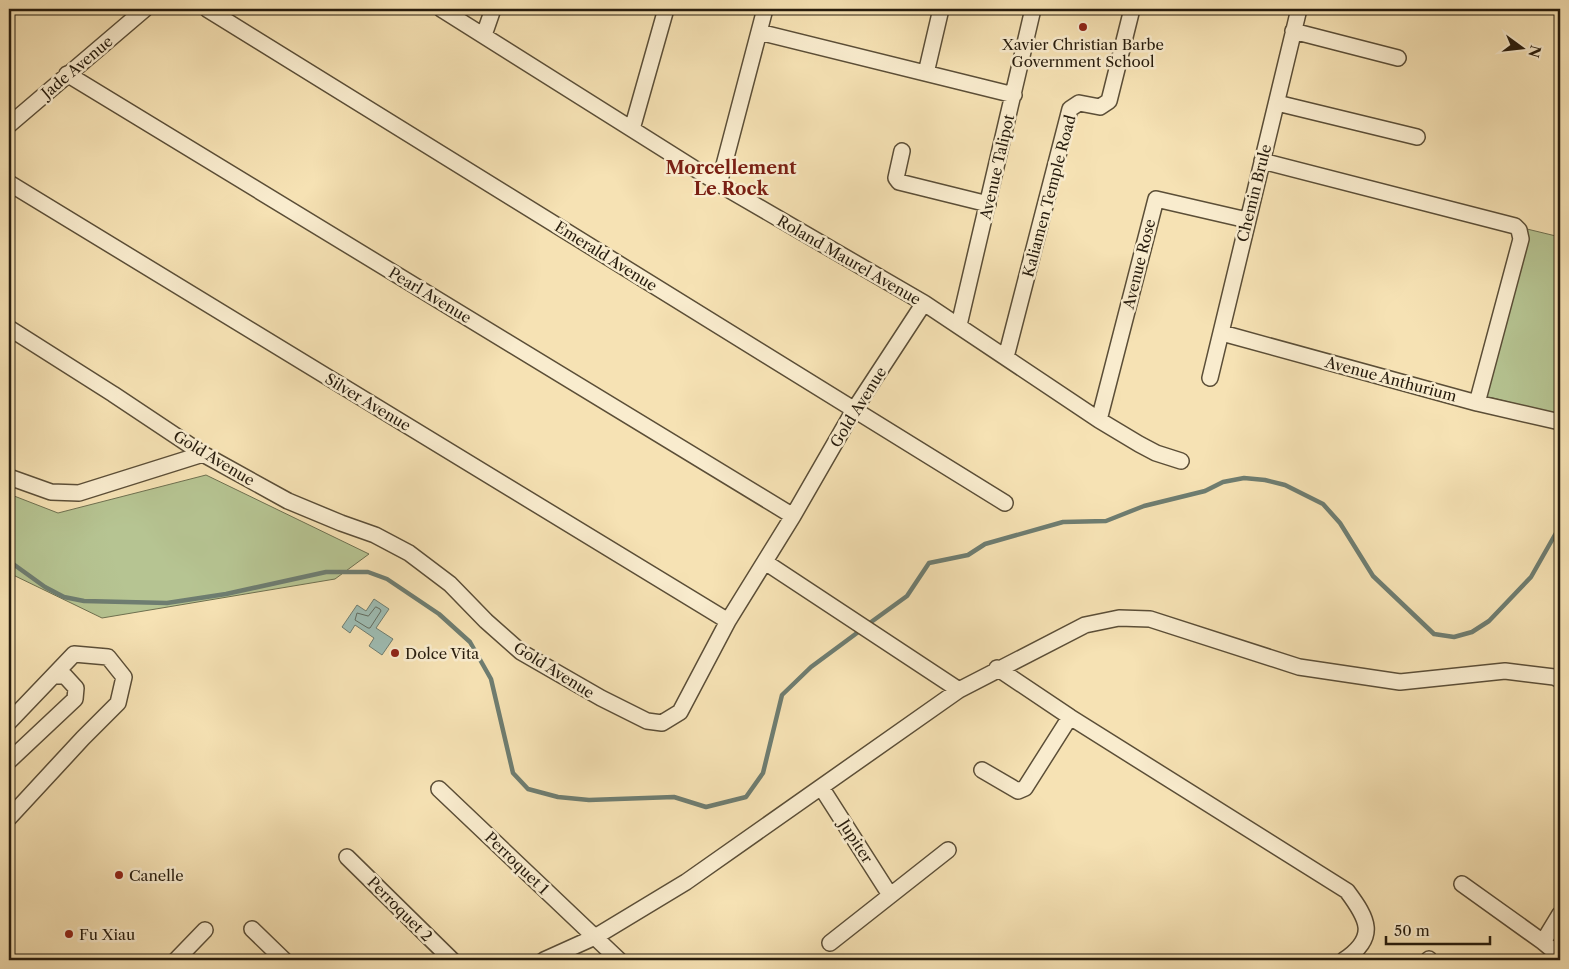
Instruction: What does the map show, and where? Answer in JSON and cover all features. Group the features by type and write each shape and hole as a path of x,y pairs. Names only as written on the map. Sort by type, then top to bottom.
{"street":[{"name":"Jade Avenue","path":"9,125 145,9"},
{"name":"Emerald Avenue","path":"207,9 1005,503"},
{"name":"Roland Maurel Avenue","path":"441,9 719,184 924,303 1099,420 1156,453 1181,462"},
{"path":"484,35 492,9"},
{"path":"632,129 666,9"},
{"path":"719,184 765,9"},
{"path":"926,73 941,9"},
{"name":"Avenue Talipot","path":"959,325 1033,9"},
{"name":"Kaliamen Temple Road","path":"1006,357 1070,109 1079,103 1100,107 1109,101 1132,9"},
{"name":"Chemin Brule","path":"1210,378 1299,9"},
{"path":"1293,31 1398,58"},
{"path":"759,32 1014,95"},
{"name":"Pearl Avenue","path":"67,74 793,516"},
{"path":"1277,103 1416,137"},
{"path":"902,150 896,178 899,182 988,204"},
{"path":"1262,161 1516,226 1521,239 1477,403"},
{"name":"Silver Avenue","path":"9,183 728,620"},
{"name":"Avenue Rose","path":"1099,420 1156,199 1247,220"},
{"name":"Gold Avenue","path":"9,328 203,454 288,501 375,535 408,553 450,584 486,621 521,652 600,698 647,722 662,722 680,712 728,620 793,516 854,410 924,303"},
{"name":"Avenue Anthurium","path":"1222,333 1477,403 1560,422"},
{"path":"9,477 51,492 79,493 203,454"},
{"path":"765,562 959,690"},
{"path":"544,960 595,937 686,882 959,690 998,668 1085,625 1119,618 1150,620 1299,668 1400,682 1505,672 1554,677 1560,680"},
{"path":"9,722 74,654 108,657 124,677 118,703 9,818"},
{"path":"998,668 1070,717 1347,892 1361,910 1367,925 1364,942 1344,960"},
{"path":"9,761 75,699 76,688 65,676 53,676"},
{"path":"982,770 1018,791 1025,788 1070,717"},
{"name":"Jupiter","path":"821,787 890,895"},
{"name":"Perroquet 1","path":"439,789 619,960"},
{"path":"830,944 948,850"},
{"name":"Perroquet 2","path":"347,857 452,960"},
{"path":"1462,884 1544,942 1560,956"},
{"path":"1544,942 1560,914"},
{"path":"252,929 284,960"},
{"path":"176,960 205,930"}],"green space":[{"path":"1527,229 1560,237 1560,415 1485,396"},
{"path":"206,475 369,554 335,579 102,618 9,573 9,494 58,513"}],"water":[{"path":"374,599 389,609 376,628 393,639 382,655 369,646 374,638 355,625 350,633 342,627 357,605 366,611"}],"waterway":[{"path":"867,625 907,596 929,563 968,555 985,544 1063,522 1106,521 1144,506 1205,491 1223,482 1244,478 1265,480 1285,485 1323,504 1340,523 1373,576 1434,634 1454,637 1472,632 1489,621 1531,577 1560,526"},
{"path":"9,561 45,587 64,597 84,601 167,603 226,594 326,572 368,572 387,579 439,614 470,642 491,679 513,773 528,789 558,797 589,800 674,797 706,807 746,797 763,773 782,695 811,667 861,630"}],"place":[{"name":"Xavier Christian Barbe Government School","path":"1083,27"},
{"name":"Dolce Vita","path":"395,653"},
{"name":"Canelle","path":"119,875"},
{"name":"Fu Xiau","path":"69,934"}],"district":[{"name":"Morcellement Le Rock","path":"731,178"}]}
